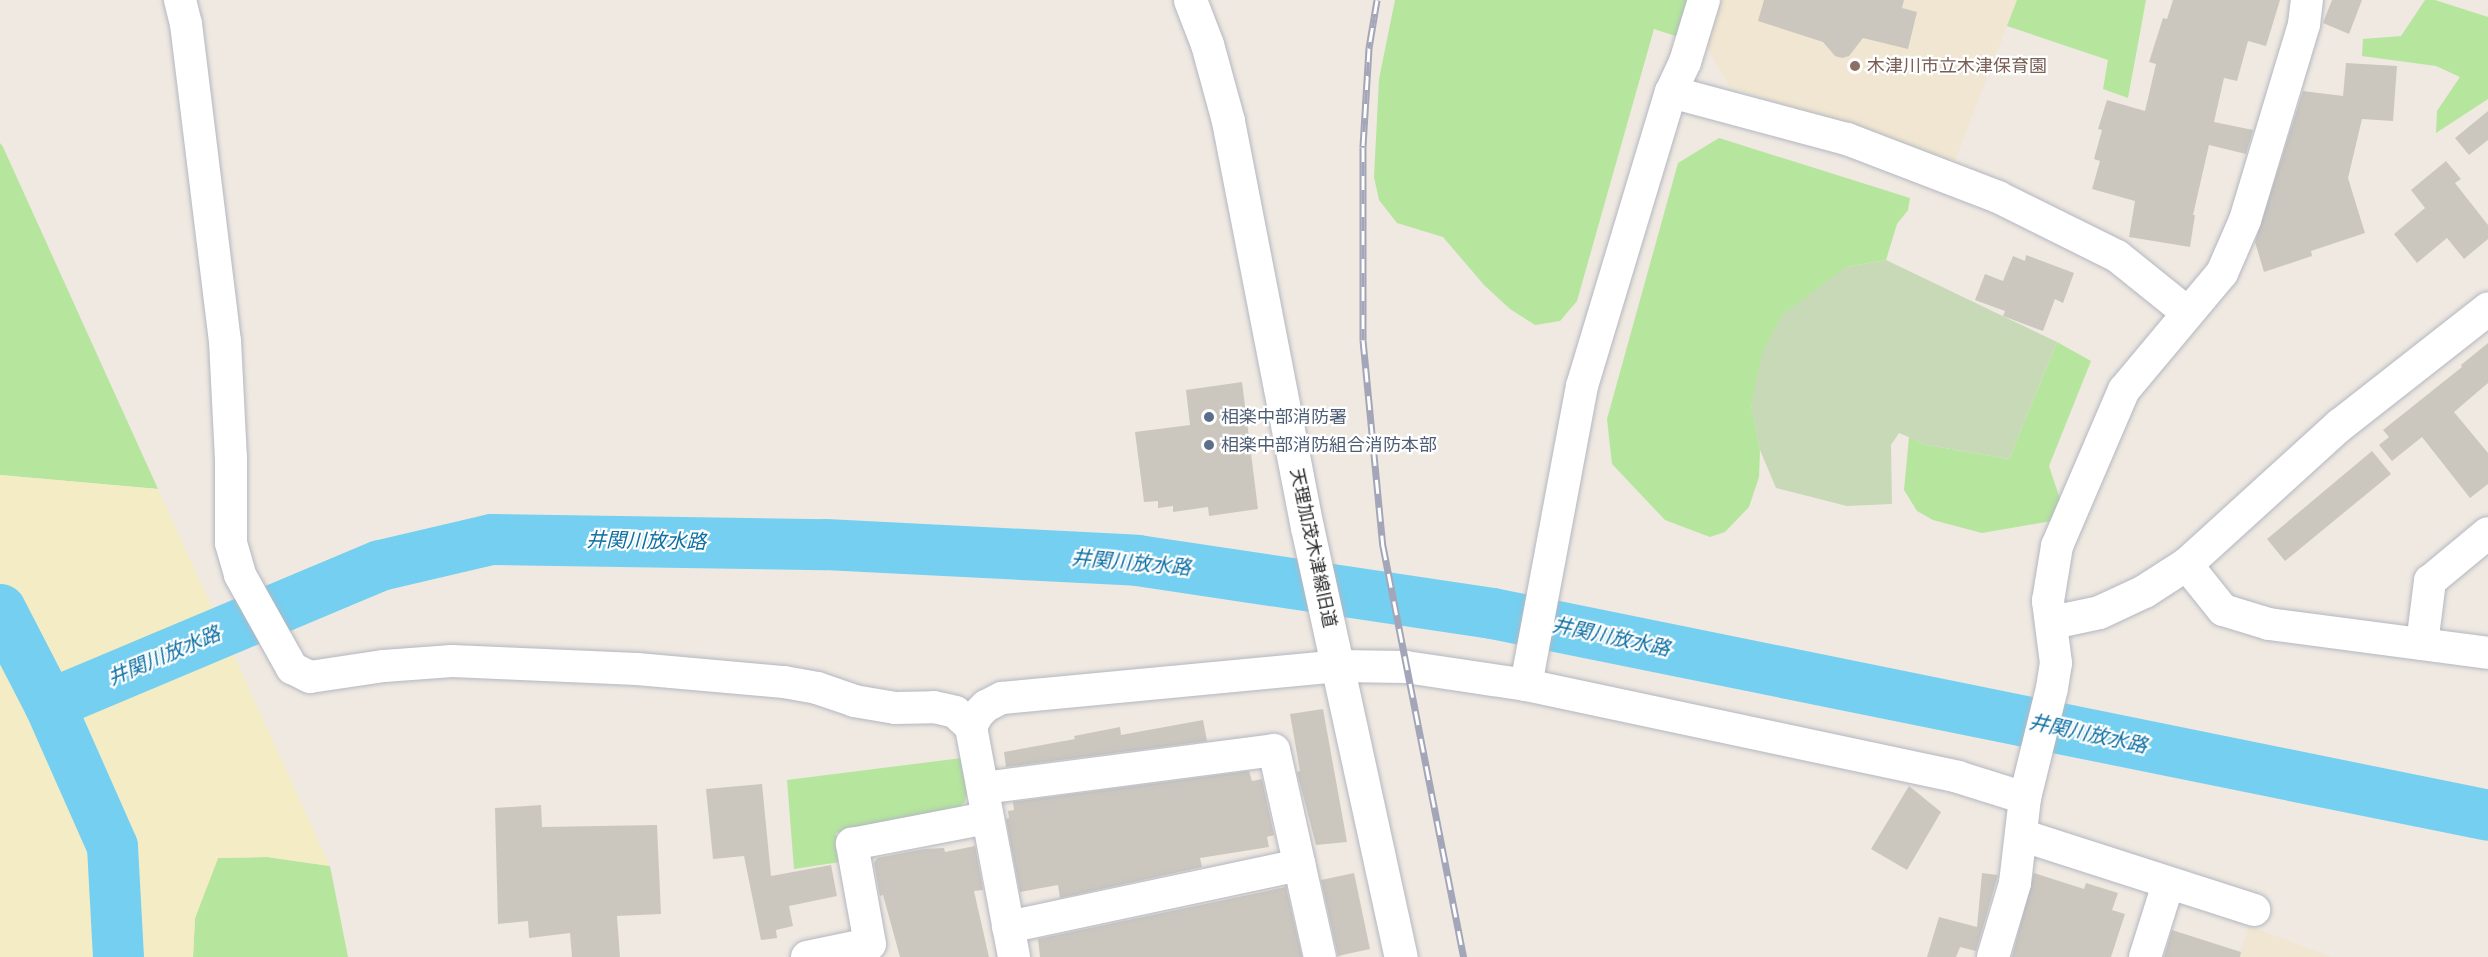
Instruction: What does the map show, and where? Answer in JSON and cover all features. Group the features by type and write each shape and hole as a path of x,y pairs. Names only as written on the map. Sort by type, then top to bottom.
{"street":[{"path":"180,0 186,24 225,341 231,458 231,543 240,575 285,660 300,674 310,677 384,666 452,661 638,669 784,682 817,688 854,701 895,708 923,706 944,708 964,718 971,727 1014,957"},
{"name":"天理加茂木津線旧道","path":"1191,0 1207,44 1227,121 1310,540 1401,957"},
{"path":"1527,680 1582,386 1671,92 1685,62 1704,0"},
{"path":"1993,957 2015,883 2029,785 2056,663 2048,601 2057,546 2124,390 2222,273 2245,220 2304,24 2307,0"},
{"path":"1671,92 1847,139 1998,197 2117,256 2188,314"},
{"path":"2052,622 2099,612 2144,591 2186,564 2339,425 2488,308"},
{"path":"2422,644 2430,581 2488,532"},
{"path":"2186,564 2223,610 2269,624 2488,653"},
{"path":"971,727 977,715 986,706 1002,698 1338,666 1406,667 1527,680 1958,777 2029,785"},
{"path":"983,788 1274,750 1320,957"},
{"path":"807,957 870,945 852,844 987,818"},
{"path":"2021,835 2254,910"},
{"path":"1008,927 1299,865"},
{"path":"2145,957 2168,884"}],"shaded area":[{"name":"木津川市立木津保育園","path":"1720,0 2017,0 1955,161 1730,87 1706,46"},
{"path":"2249,926 2331,957 2239,957"}],"green space":[{"path":"1395,0 1720,0 1706,46 1654,29 1577,301 1560,321 1535,325 1510,309 1484,285 1443,237 1397,223 1379,200 1374,177 1379,79"},
{"path":"2017,0 2146,0 2128,98 2103,89 2108,60 2007,26"},
{"path":"2425,0 2435,0 2488,17 2488,99 2436,133 2437,111 2460,77 2436,66 2362,56 2363,39 2401,36"},
{"path":"1719,138 1910,198 1908,210 1897,224 1886,260 1846,267 1751,405 1760,450 1759,477 1749,507 1725,532 1710,537 1665,520 1612,464 1607,419 1678,163"},
{"path":"0,143 3,147 158,489 0,475"},
{"path":"1886,260 2057,342 2009,459 1927,445 1899,433 1891,445 1892,504 1847,506 1776,488 1760,450 1751,406 1762,353 1782,315 1846,267"},
{"path":"2057,342 2091,361 2049,466 2061,502 2052,521 1982,533 1933,520 1917,511 1904,490 1909,437 1927,445 2009,459"},
{"path":"962,758 968,789 965,802 959,808 836,833 840,862 794,869 787,780"},
{"path":"267,857 330,866 348,957 193,957 195,918 218,858"}],"sand":[{"path":"0,475 158,489 330,866 267,857 218,858 195,918 193,957 0,957"}],"building":[{"path":"1764,0 1904,0 1902,8 1917,12 1908,49 1863,38 1849,56 1842,58 1835,56 1823,42 1758,21"},
{"path":"2173,0 2280,0 2266,46 2248,41 2237,81 2224,78 2214,122 2253,130 2246,154 2209,145 2193,215 2195,215 2190,247 2129,237 2135,201 2092,189 2100,161 2094,159 2102,130 2098,129 2107,100 2145,111 2156,64 2149,62 2163,18 2167,19"},
{"path":"2332,0 2362,0 2349,34 2323,23"},
{"path":"2346,63 2397,66 2393,121 2362,119 2348,178 2365,233 2311,251 2312,256 2264,272 2255,242 2303,91 2343,96"},
{"path":"2488,111 2488,140 2469,155 2455,138"},
{"path":"2446,161 2461,179 2455,183 2488,225 2488,239 2464,259 2447,238 2417,263 2394,234 2425,208 2411,190"},
{"path":"2026,255 2074,273 2063,303 2055,299 2043,331 2003,316 2005,311 1975,300 1985,274 2003,281 2013,256 2025,261"},
{"path":"2488,343 2488,383 2454,412 2488,453 2488,484 2470,498 2422,437 2392,461 2379,445 2389,437 2383,430 2462,367 2461,365"},
{"path":"1242,382 1258,509 1209,516 1208,507 1173,512 1173,506 1158,508 1158,501 1144,502 1135,432 1190,425 1186,390"},
{"path":"2372,451 2391,474 2285,561 2267,539"},
{"path":"1323,709 1347,842 1316,845 1297,772 1300,771 1290,714"},
{"path":"1203,720 1207,741 1006,767 1004,752 1075,739 1074,736 1120,727 1121,735"},
{"path":"1249,771 1252,781 1262,779 1274,835 1267,837 1269,847 1200,858 1202,867 1060,898 1058,885 1020,892 1006,819 1009,818 1008,811 1014,810 1013,802"},
{"path":"762,784 771,876 831,865 837,896 789,906 793,926 776,930 777,938 761,940 744,856 713,859 706,789"},
{"path":"1909,786 1941,812 1907,870 1871,849"},
{"path":"541,805 542,827 657,825 661,914 617,916 620,957 572,957 570,933 529,938 528,921 498,924 495,808"},
{"path":"975,846 983,890 974,891 989,957 900,957 883,895 880,896 874,863 877,858 924,849 944,848 945,852"},
{"path":"1354,873 1370,949 1338,956 1321,880"},
{"path":"1982,873 1998,875 1976,951 1960,947 1956,957 1927,957 1939,917 1977,927"},
{"path":"2034,873 2084,889 2086,883 2118,893 2112,910 2125,914 2111,957 2012,957"},
{"path":"1286,887 1302,957 1040,957 1038,939"},
{"path":"2172,930 2241,952 2240,957 2164,957"}],"waterway":[{"name":"井関川放水路","path":"118,957 112,846 49,704 380,565 491,539 825,544 1137,560 1492,613 2488,815"},
{"path":"0,609 49,704"}],"railway":[{"path":"1377,0 1369,48 1363,147 1363,340 1383,546 1464,957"}],"place":[{"name":"木津川市立木津保育園","path":"1855,66"},
{"name":"相楽中部消防署","path":"1209,417"},
{"name":"相楽中部消防組合消防本部","path":"1209,445"}]}
